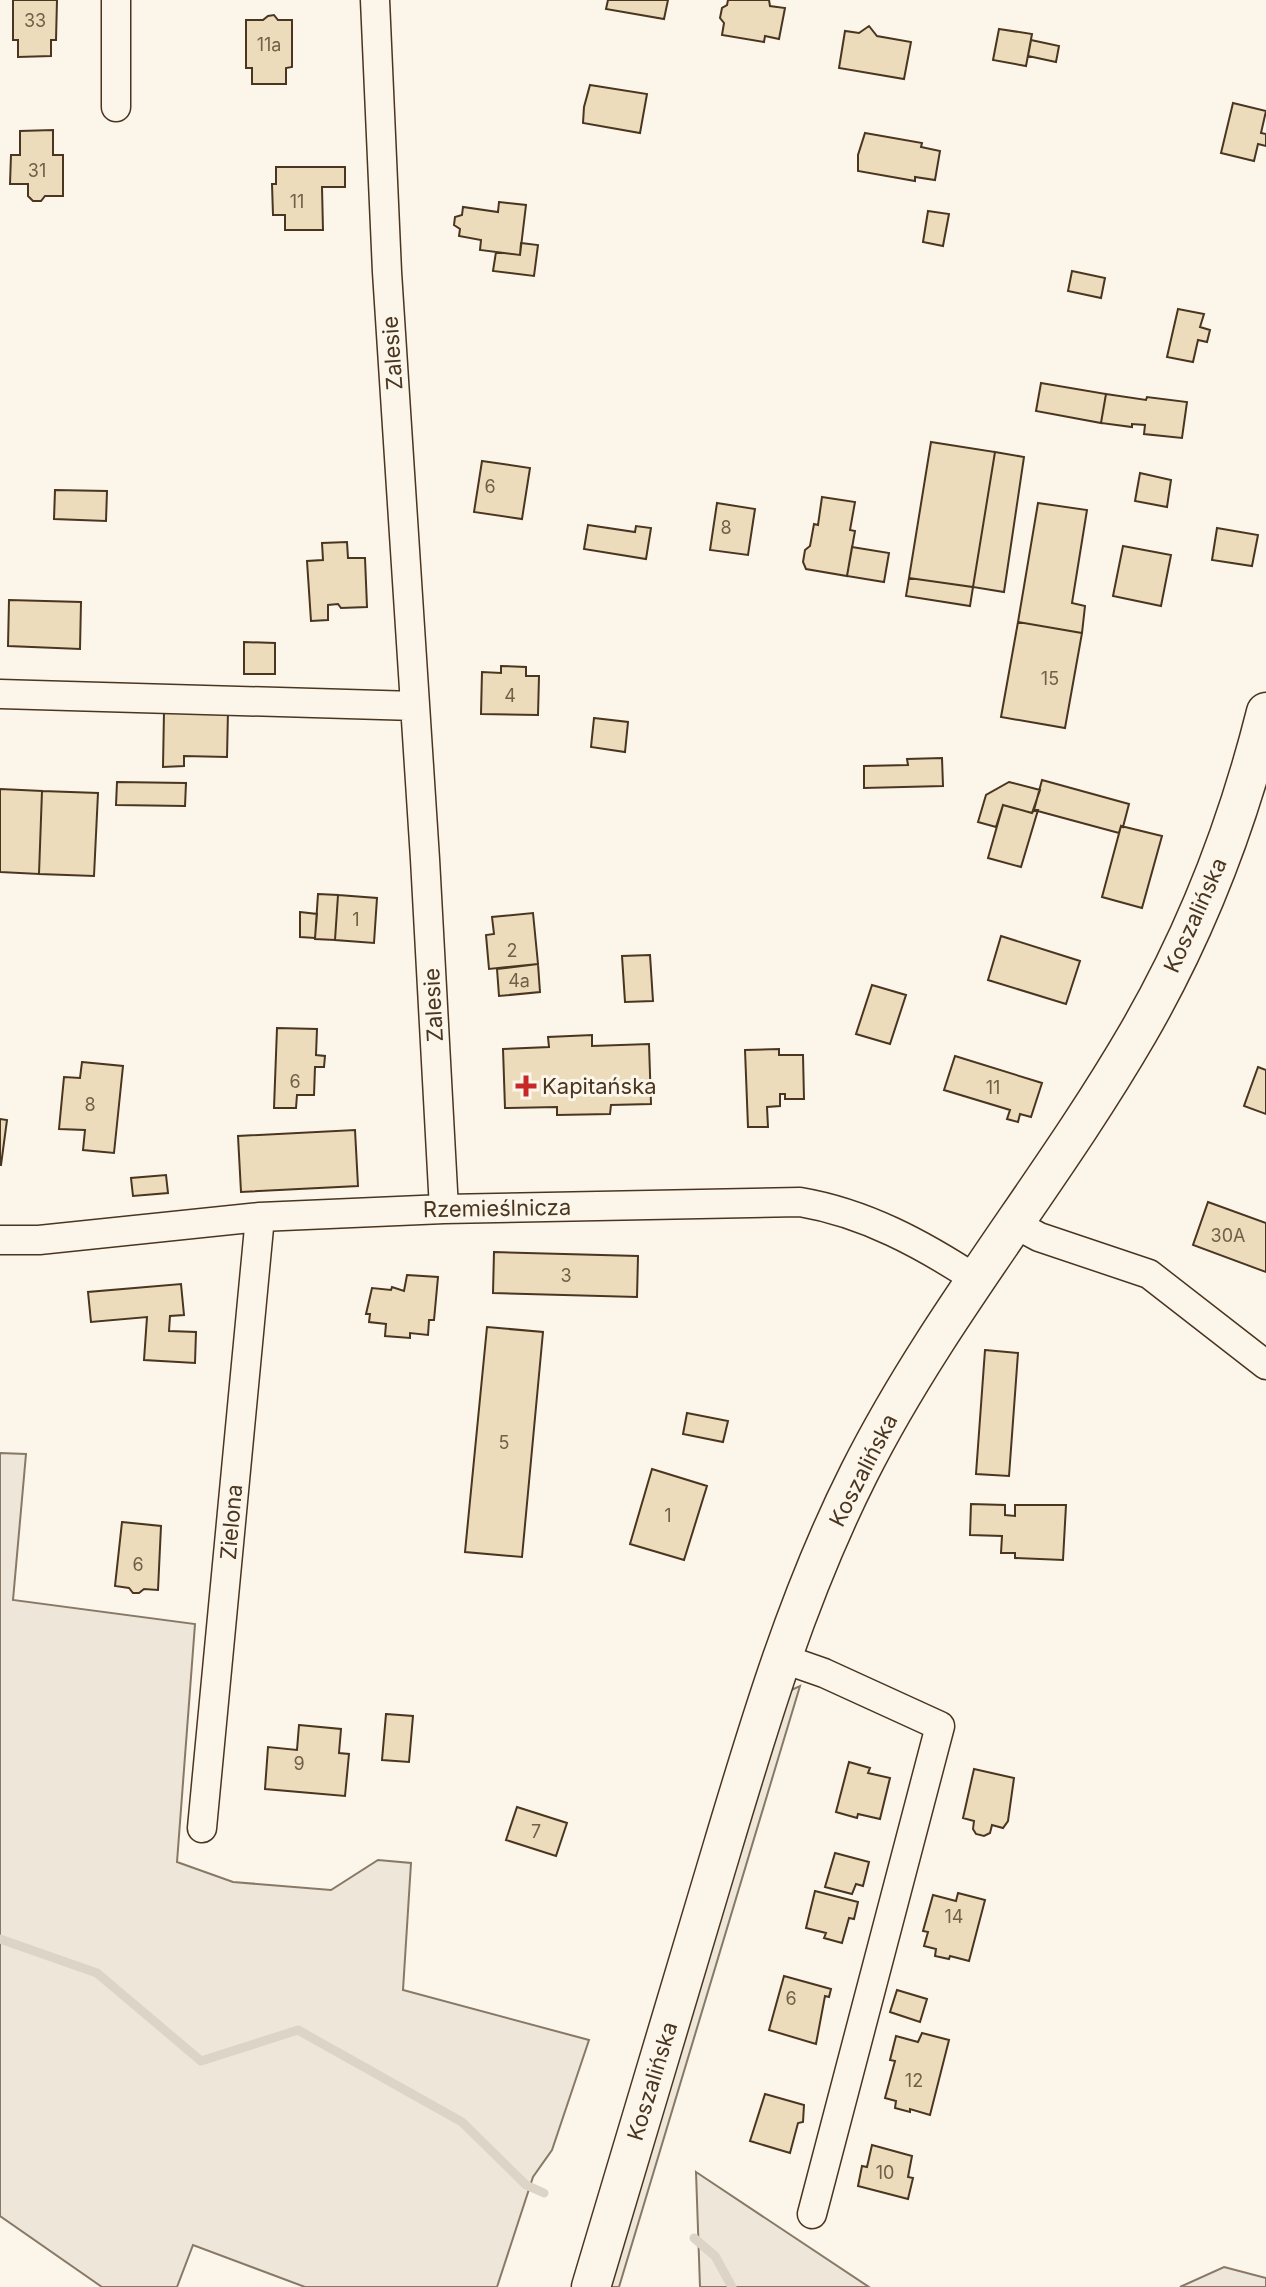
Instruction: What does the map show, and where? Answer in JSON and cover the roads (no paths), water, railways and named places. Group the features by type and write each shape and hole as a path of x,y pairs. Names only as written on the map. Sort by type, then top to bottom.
{"main road":[{"name":"Koszalińska","path":"591,2287 781,1658 822,1550 860,1470 900,1399 1108,1082 1180,954 1230,833 1266,712"}],"street":[{"path":"116,0 116,107"},
{"name":"Zalesie","path":"375,0 387,272 444,1209"},
{"path":"0,694 415,706"},
{"name":"Rzemieślnicza","path":"0,1240 39,1240 260,1217 444,1209 800,1202 863,1219 933,1252 977,1280"},
{"name":"Zielona","path":"202,1828 260,1217"},
{"path":"1015,1224 1039,1237 1149,1274 1266,1365"},
{"path":"781,1658 824,1673 940,1726 812,2214"}],"waterway":[{"path":"0,1939 97,1973 201,2061 298,2030 462,2122 526,2185 544,2193"},
{"path":"694,2238 715,2256 732,2287"}],"place":[{"name":"Kapitańska","path":"526,1086"}]}
